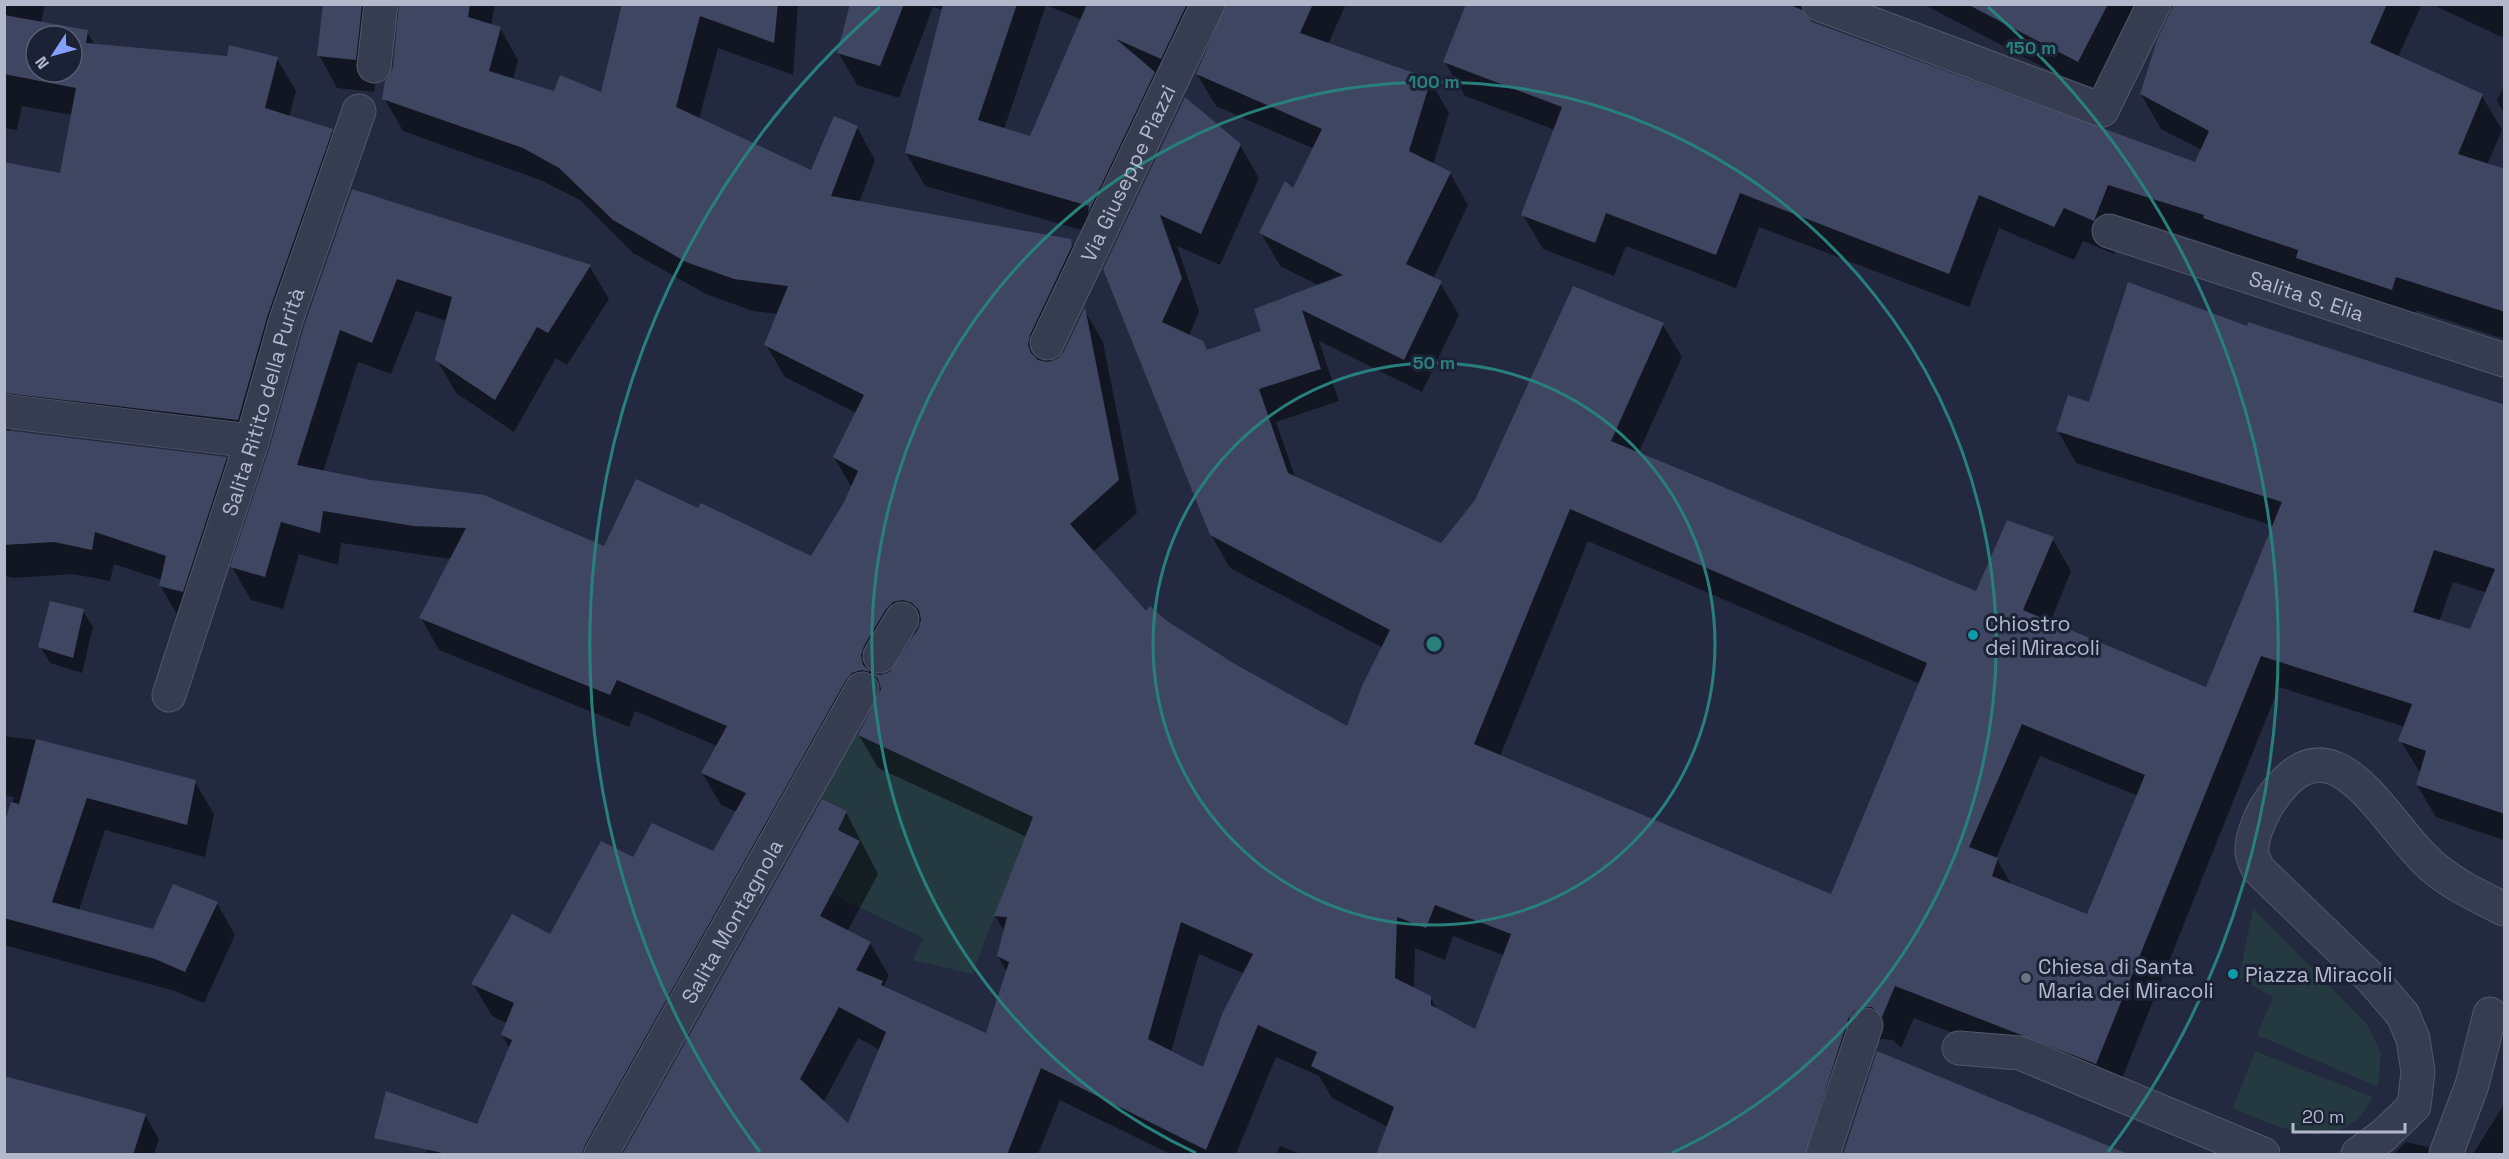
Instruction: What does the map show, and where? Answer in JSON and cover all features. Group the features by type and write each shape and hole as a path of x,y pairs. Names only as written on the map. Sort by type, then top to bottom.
{"street":[{"path":"374,66 381,4"},
{"name":"Via Giuseppe Piazzi","path":"1047,343 1208,4"},
{"path":"1819,4 2102,110 2154,4"},
{"name":"Salita Ritito della Purità","path":"169,695 252,441 286,320 359,111"},
{"name":"Salita S. Elia","path":"2109,231 2505,360"},
{"path":"4,411 252,441"},
{"path":"880,656 902,620"},
{"name":"Salita Montagnola","path":"601,1155 862,689"},
{"path":"2358,1155 2384,1135 2414,1106 2418,1072 2413,1039 2403,1015 2373,980 2258,869 2252,852 2259,819 2277,788 2291,776 2314,765 2335,767 2358,782 2433,867 2477,896 2505,909"},
{"path":"2446,1155 2472,1085 2490,1014"},
{"path":"1823,1155 1866,1026"},
{"path":"1959,1048 2020,1053 2263,1155"},
{"path":"2414,1102 2461,1115"}],"shaded area":[{"path":"853,733 1033,817 972,974 913,960 923,938 832,894 860,841 838,830 847,811 815,795"},
{"path":"2253,909 2367,1024 2381,1053 2378,1087 2257,1035 2273,997 2239,978"},
{"path":"2255,1051 2372,1097 2360,1116 2345,1128 2328,1133 2289,1130 2270,1123 2233,1108"}],"building":[{"path":"323,4 362,4 356,60 317,56"},
{"path":"399,4 470,4 468,17 501,27 489,71 554,91 560,75 601,92 622,4 778,4 774,43 700,16 676,107 811,170 834,116 858,126 831,196 1071,239 1072,246 1030,335 1028,345 1031,353 1038,360 1048,362 1057,359 1064,351 1085,307 1119,480 1070,524 1146,611 1150,606 1167,621 1235,664 1347,726 1362,686 1390,630 1210,535 1103,269 1185,97 1241,144 1201,234 1160,215 1182,278 1162,322 1203,341 1207,350 1261,331 1254,309 1343,275 1259,233 1285,181 1293,188 1322,129 1196,74 1226,4 1313,4 1300,33 1431,79 1409,151 1451,172 1406,264 1442,281 1404,360 1302,310 1321,369 1259,389 1288,473 1441,543 1475,500 1573,286 1664,323 1611,441 1976,591 2007,520 2054,537 2023,610 2206,687 2282,502 2056,431 2068,395 2089,402 2128,282 2247,326 2248,322 2505,405 2505,814 2416,785 2426,751 2398,741 2412,704 2261,656 2096,1064 1895,986 1882,1017 1872,1007 1863,1007 1854,1011 1848,1019 1805,1155 1376,1155 1394,1107 1311,1066 1317,1052 1258,1025 1206,1150 1041,1068 1007,1155 622,1155 822,799 847,811 838,830 860,841 820,916 871,942 856,970 883,981 881,985 986,1033 1009,962 997,956 1007,917 994,916 1033,817 858,735 881,689 878,679 871,672 861,670 852,673 846,680 585,1145 582,1155 451,1155 374,1138 386,1091 477,1124 512,1040 501,1035 514,1003 471,984 512,914 550,934 601,841 633,857 652,823 713,851 746,793 701,773 727,726 617,680 610,695 419,618 466,528 413,526 323,511 320,533 281,522 265,577 230,567 270,446 304,326 352,189 591,265 548,333 537,327 495,400 435,360 452,297 397,279 372,343 340,330 297,465 371,480 484,495 604,546 636,479 698,508 701,503 811,556 844,502 858,471 833,457 864,395 764,345 788,286 734,279 686,262 613,220 559,168 523,148 382,99 385,81 393,68","holes":["1570,509 1927,663 1831,894 1474,744","2434,550 2495,569 2470,629 2413,612","903,600 912,603 919,610 921,620 918,629 890,672 880,675 871,672 863,665 861,655 864,646 886,609 893,602","2022,724 2145,775 2087,914 1992,876 1998,858 1969,847","1435,905 1511,934 1475,1029 1431,1005 1431,996 1395,978 1397,917 1426,928","1181,922 1253,954 1223,1012 1203,1067 1148,1039","839,1007 886,1032 848,1123 800,1079"]},
{"path":"850,4 904,4 880,66 837,53"},
{"path":"943,4 1017,4 978,120 1030,136 1087,4 1187,4 1161,59 1116,39 1155,72 1088,213 1089,206 905,153"},
{"path":"1466,4 1788,4 1802,10 1812,22 2195,162 2209,131 2140,94 2157,40 2174,4 2387,4 2370,43 2483,94 2458,154 2505,169 2505,312 2396,277 2392,290 2296,258 2298,250 2203,218 2204,215 2108,185 2094,221 2064,208 2054,227 1979,195 1949,274 1740,193 1716,255 1606,213 1595,243 1521,215 1562,107 1443,62"},
{"path":"1967,4 2108,4 2078,62"},
{"path":"4,15 54,24 24,24 24,78 4,74"},
{"path":"84,29 88,30 86,43 227,56 229,45 278,57 265,108 333,129 268,314 238,420 4,393 4,162 60,173 76,88 55,84 84,84"},
{"path":"4,430 227,457 183,592 159,586 166,556 95,532 92,550 54,542 4,545"},
{"path":"50,601 84,609 73,658 38,647"},
{"path":"36,739 196,780 187,825 87,798 52,902 153,929 173,884 218,902 185,972 155,959 4,918 4,824 11,802 19,804"},
{"path":"1877,1051 2128,1154 1843,1155"},
{"path":"4,1076 146,1114 133,1155 4,1155"}],"place":[{"name":"Chiostro dei Miracoli","path":"1973,635"},
{"name":"Piazza Miracoli","path":"2233,974"},
{"name":"Chiesa di Santa Maria dei Miracoli","path":"2026,978"}]}
